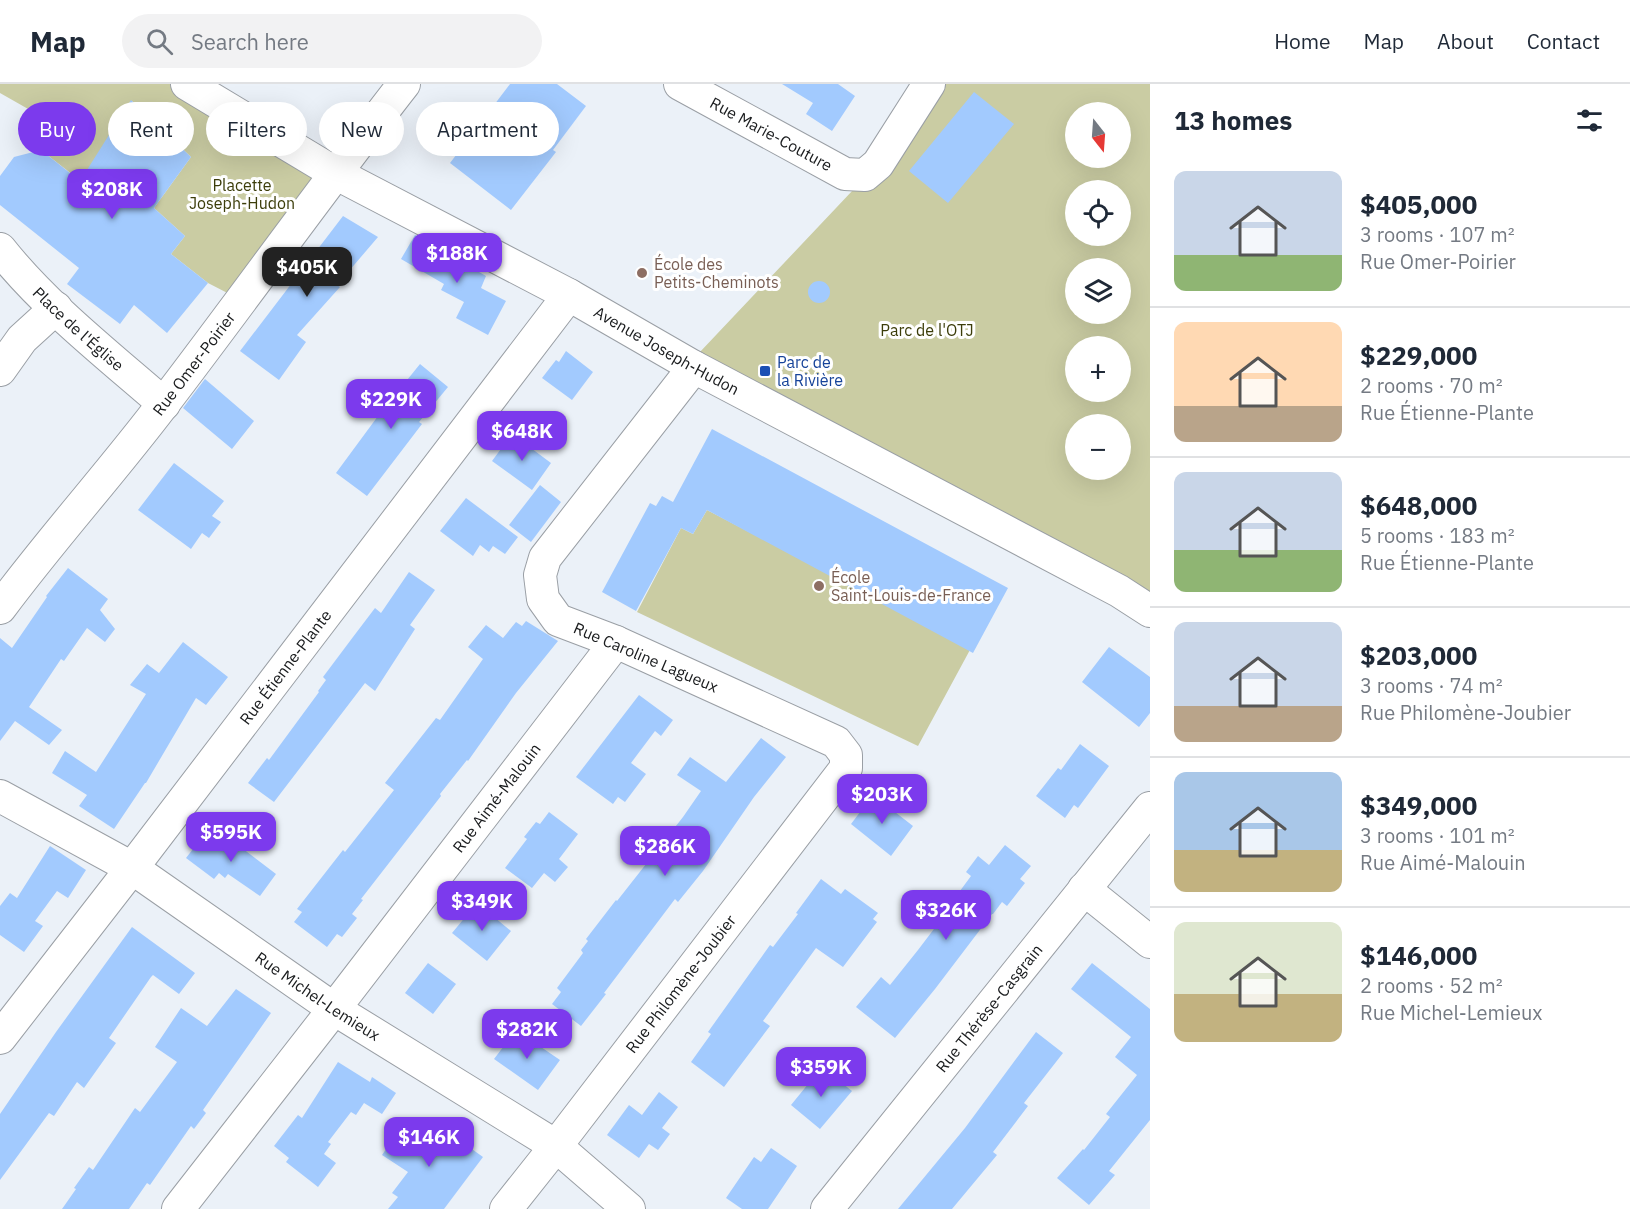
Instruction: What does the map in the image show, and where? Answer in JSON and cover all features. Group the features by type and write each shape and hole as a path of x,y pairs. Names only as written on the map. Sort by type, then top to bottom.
{"street":[{"name":"Avenue Joseph-Hudon","path":"187,84 335,173 569,295 694,366 1119,591 1150,611"},
{"name":"Rue Omer-Poirier","path":"0,608 164,404 404,84"},
{"name":"Rue Marie-Couture","path":"680,84 846,174 864,175 878,164 929,84"},
{"name":"Place de l'Église","path":"0,249 13,266 56,308 164,404"},
{"name":"Rue Étienne-Plante","path":"0,1038 569,295"},
{"path":"0,370 22,339 56,308"},
{"name":"Rue Caroline Lagueux","path":"694,366 545,558 540,575 543,598 558,620 616,642 836,742 846,755"},
{"name":"Rue Aimé-Malouin","path":"178,1209 616,642"},
{"name":"Rue Philomène-Joubier","path":"506,1209 846,768 846,755"},
{"name":"Rue Michel-Lemieux","path":"0,796 132,868 334,1009 556,1146 629,1209"},
{"name":"Rue Thérèse-Casgrain","path":"827,1209 1150,808"},
{"path":"1084,889 1150,942"}],"green space":[{"name":"Placette Joseph-Hudon","path":"0,84 184,84 215,102 206,102 206,156 306,156 335,173 241,300 208,283 171,254 185,236 154,208 190,156 194,156 194,102 108,102 108,156 130,156 128,218 49,156 96,156 96,102 18,103 0,93"},
{"name":"Parc de l'OTJ","path":"935,84 1150,84 1150,622 682,371 853,190"},
{"path":"707,510 971,648 918,746 637,612 681,528 693,534"}],"building":[{"path":"510,84 557,84 586,106 559,142 559,102 496,102"},
{"path":"782,84 838,84 855,96 832,131 806,114 813,103"},
{"path":"974,92 1014,124 948,203 909,171"},
{"path":"108,137 108,156 191,157 154,208 185,236 171,254 208,283 167,333 134,305 120,324 67,284 79,268 0,205 0,176 14,157 49,156 80,181"},
{"path":"455,156 553,156 511,210 450,163"},
{"path":"343,216 378,237 337,285 340,287 297,335 306,342 279,380 240,351"},
{"path":"415,235 486,276 481,288 506,301 488,335 456,318 464,302 441,290 444,284 401,259"},
{"path":"819,281 827,284 830,292 827,300 819,303 811,300 808,292 811,284"},
{"path":"566,351 593,372 572,400 542,378 556,360 559,362"},
{"path":"420,364 448,387 419,422 422,424 367,496 336,473 378,416 372,411 385,395 391,400"},
{"path":"205,379 254,421 232,449 183,408"},
{"path":"712,429 1008,588 973,653 707,510 693,534 681,528 636,611 602,592 650,503 656,506 662,496 673,502"},
{"path":"512,434 551,463 532,490 492,461"},
{"path":"174,463 224,501 212,516 221,522 209,538 202,533 191,549 138,510"},
{"path":"540,485 561,502 531,542 509,525"},
{"path":"466,498 518,537 505,554 493,546 489,552 480,545 473,556 440,531"},
{"path":"68,568 108,599 100,610 115,629 105,642 87,628 64,661 61,659 29,707 62,730 49,745 15,721 0,741 0,638 12,648 46,596"},
{"path":"409,572 435,590 410,625 415,629 375,691 365,683 274,802 248,783 267,758 269,760 319,692 326,680 323,677 375,608 381,613"},
{"path":"526,621 558,641 516,693 468,761 440,794 441,796 361,899 363,900 352,914 357,918 342,937 337,934 327,947 294,922 302,912 297,909 394,790 385,783 436,718 440,720 483,659 468,647 486,625 503,638 516,622 522,626"},
{"path":"183,642 228,677 206,705 196,698 146,783 114,829 79,806 87,795 52,773 65,751 96,772 146,694 130,685 147,664 159,673"},
{"path":"1109,647 1150,677 1150,713 1139,727 1082,682"},
{"path":"639,695 673,720 661,736 655,731 631,763 646,774 625,802 618,797 613,804 576,777"},
{"path":"761,738 786,757 754,797 703,871 678,902 675,899 581,1026 552,1004 561,992 557,988 583,953 581,950 588,941 586,939 701,791 677,775 690,757 726,782"},
{"path":"1080,744 1109,766 1078,808 1074,805 1065,818 1036,796 1058,768 1061,770"},
{"path":"873,795 913,826 891,856 851,824"},
{"path":"549,812 578,834 559,859 568,867 555,882 544,873 532,888 505,868 527,839 524,837 536,822 540,824"},
{"path":"207,831 225,845 230,839 276,874 260,896 228,874 225,878 219,873 214,879 186,858"},
{"path":"1005,845 1031,866 1020,879 1025,883 1007,906 1002,902 895,1038 856,1007 881,977 890,985 959,896 957,895 971,876 966,872 978,856 989,865"},
{"path":"50,846 86,870 68,898 57,891 35,921 43,926 24,952 0,935 0,906 10,893 17,898"},
{"path":"821,879 841,894 845,889 878,913 873,919 877,922 843,967 816,948 763,1021 770,1026 724,1087 691,1062 711,1034 708,1032 770,945 773,947 798,914 796,913"},
{"path":"477,903 511,931 487,961 452,933"},
{"path":"132,927 195,973 179,994 153,975 151,977 109,1038 116,1043 84,1088 77,1082 54,1116 49,1113 0,1180 0,1114"},
{"path":"428,963 456,984 433,1014 405,993"},
{"path":"1092,963 1150,1009 1150,1120 1109,1171 1115,1175 1089,1205 1057,1178 1084,1150 1110,1117 1106,1114 1137,1075 1115,1057 1131,1037 1071,989"},
{"path":"236,989 271,1013 203,1110 206,1113 194,1129 191,1126 150,1185 147,1183 129,1209 62,1209 89,1167 93,1170 135,1108 140,1112 177,1062 155,1047 181,1008 207,1026"},
{"path":"516,1030 560,1060 538,1090 494,1059"},
{"path":"1036,1032 1063,1053 1024,1103 1028,1106 993,1152 997,1155 952,1209 898,1209 965,1128"},
{"path":"338,1062 370,1082 372,1077 396,1093 382,1114 364,1103 356,1115 351,1112 328,1142 331,1144 324,1154 336,1163 318,1187 286,1162 289,1158 274,1146 298,1115 302,1118"},
{"path":"822,1067 852,1091 820,1129 791,1105"},
{"path":"659,1092 678,1107 662,1128 670,1134 658,1150 649,1144 639,1158 607,1135 629,1105 642,1115"},
{"path":"406,1120 432,1140 441,1127 483,1157 444,1209 388,1209 398,1197 392,1193 408,1172 382,1155"},
{"path":"771,1148 797,1166 768,1209 742,1209 726,1198 754,1157 761,1162"}],"place":[{"name":"École des Petits-Cheminots","path":"642,273"},
{"name":"Parc de la Rivière","path":"765,371"},
{"name":"École Saint-Louis-de-France","path":"819,586"}]}
